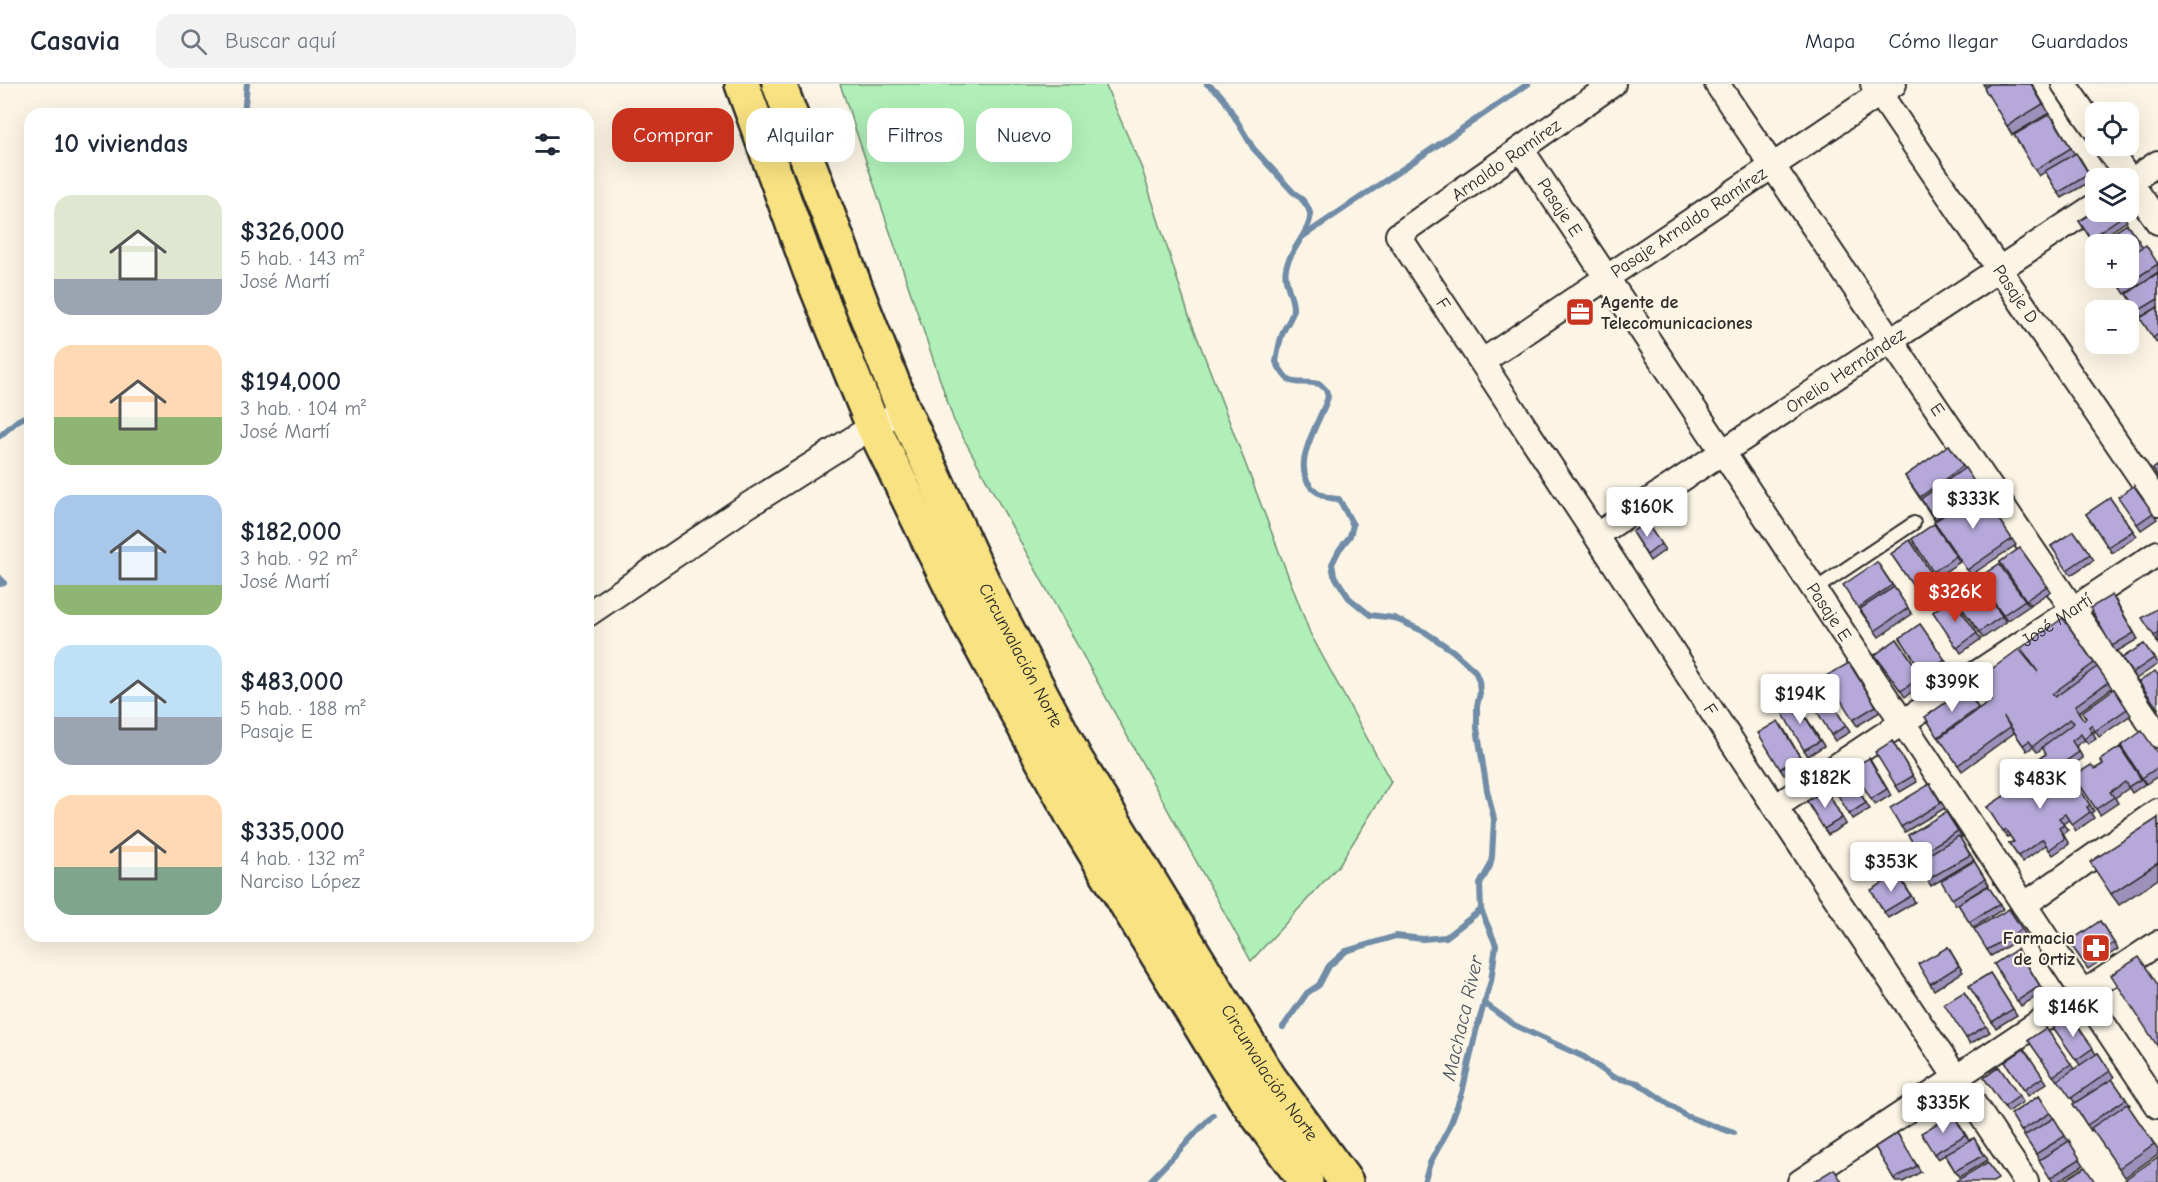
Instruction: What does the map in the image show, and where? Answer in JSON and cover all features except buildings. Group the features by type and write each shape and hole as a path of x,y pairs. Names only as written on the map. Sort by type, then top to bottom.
{"highway":[{"name":"Circunvalación Norte","path":"742,84 810,271 873,426 971,628 1073,817 1244,1097 1305,1182"},
{"name":"Circunvalación Norte","path":"779,84 904,411 986,589 1075,758 1269,1077 1346,1182"}],"street":[{"name":"Arnaldo Ramírez","path":"1398,236 1613,84"},
{"name":"E","path":"1717,84 2158,735"},
{"path":"2064,84 2085,114"},
{"name":"Pasaje Arnaldo Ramírez","path":"1483,361 1772,165 1882,87"},
{"name":"Pasaje D","path":"1882,87 1998,268 2158,503"},
{"name":"Pasaje E","path":"1521,149 2158,1106"},
{"path":"2139,175 2158,163"},
{"path":"2139,195 2158,222"},
{"name":"Onelio Hernández","path":"1598,535 2085,212"},
{"name":"F","path":"1398,236 2025,1182"},
{"path":"594,610 747,506 873,426 904,411"},
{"name":"José Martí","path":"1775,807 2158,553"},
{"path":"2024,905 2158,811"},
{"path":"1800,1182 2158,943"}],"lane":[{"path":"1814,590 1914,523"}],"green space":[{"path":"840,84 1105,84 1142,169 1188,313 1310,633 1391,782 1339,865 1251,961 954,421 855,128 855,108 848,108"}],"waterway":[{"path":"245,108 247,84"},
{"name":"Machaca River","path":"1207,84 1224,99 1253,148 1303,201 1310,213 1305,233 1291,254 1286,268 1293,312 1281,338 1276,362 1290,380 1320,384 1326,390 1328,397 1308,446 1304,459 1304,472 1308,483 1317,492 1333,499 1339,499 1353,525 1350,536 1332,564 1334,575 1349,598 1370,615 1394,618 1425,632 1453,651 1475,671 1479,681 1477,728 1494,819 1492,857 1490,866 1480,884 1481,910 1496,945 1491,981 1476,1031 1462,1093 1449,1128 1430,1163 1424,1182"},
{"path":"1302,237 1528,84"},
{"path":"0,436 24,417"},
{"path":"0,578 4,583 0,584"},
{"path":"1283,1027 1307,993 1319,985 1329,966 1346,951 1396,936 1423,939 1446,937 1481,910"},
{"path":"1484,1003 1514,1025 1584,1057 1613,1077 1638,1083 1686,1116 1734,1133"},
{"path":"1149,1182 1213,1115"}],"place":[{"name":"Agente de Telecomunicaciones","path":"1580,312"},
{"name":"Farmacia de Ortiz","path":"2096,948"}]}
